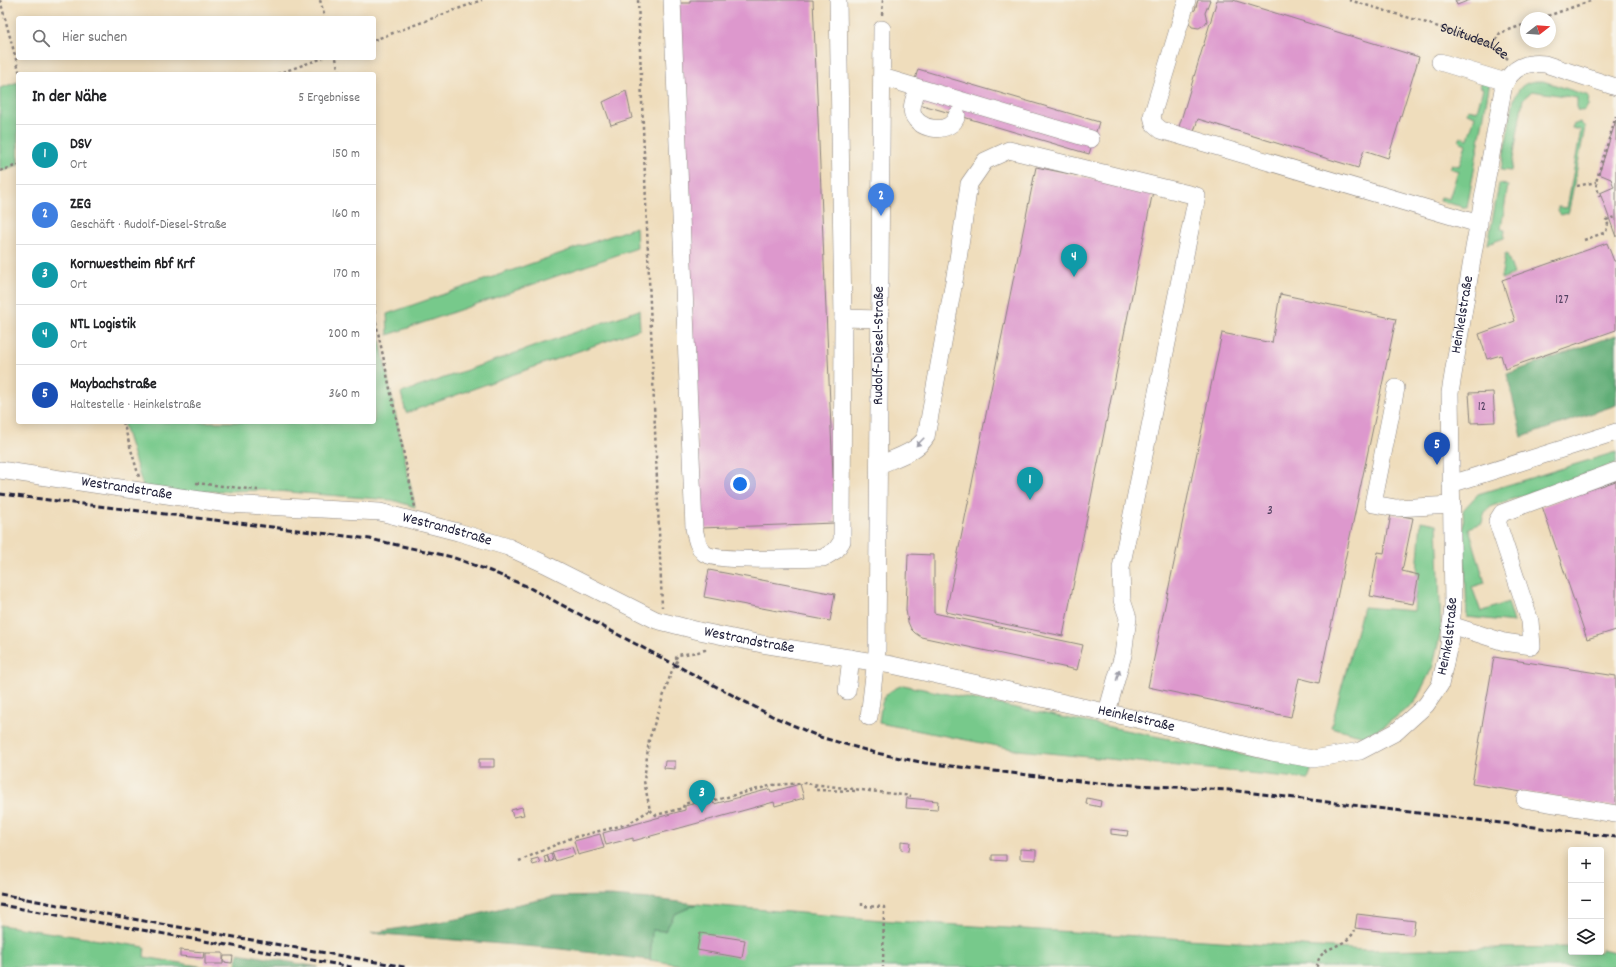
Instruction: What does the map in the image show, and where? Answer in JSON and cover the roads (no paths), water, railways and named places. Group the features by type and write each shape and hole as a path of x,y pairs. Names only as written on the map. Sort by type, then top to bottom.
{"street":[{"path":"672,0 694,528 697,544 705,554 722,559 823,558 836,550 842,541 843,318 838,0"},
{"path":"1187,0 1152,116 1154,124 1161,130 1479,224"},
{"name":"Rudolf-Diesel-Straße","path":"869,717 876,662 882,29"},
{"path":"1440,62 1506,82"},
{"name":"Solitudeallee","path":"1517,68 1526,64 1545,64 1616,87"},
{"name":"Heinkelstraße","path":"876,662 1107,712 1272,752 1313,759 1360,751 1396,732 1426,705 1440,685 1449,645 1453,606 1450,394 1494,136 1506,82 1510,74 1517,68"},
{"path":"882,77 1091,139"},
{"path":"917,88 912,109 914,116 921,124 942,129 950,126 956,121 957,115"},
{"path":"879,465 911,451 923,442 926,437 957,267 969,184 985,161 1009,150 1197,196 1121,568 1122,600 1128,618 1123,655 1107,712"},
{"path":"843,318 880,319"},
{"path":"1396,388 1373,504 1396,508 1452,505"},
{"path":"1451,484 1616,432"},
{"name":"Westrandstraße","path":"0,470 227,504 380,512 458,532 508,547 656,620 762,644 876,662"},
{"path":"1451,626 1504,642 1532,646 1530,621 1497,521 1502,513 1616,471"},
{"path":"848,691 851,658"},
{"path":"1525,799 1616,814"}],"railway":[{"path":"0,494 370,539 452,557 526,586 772,716 820,737 876,753 925,763 1098,783 1229,790 1616,837"},
{"path":"0,894 405,967"},
{"path":"0,905 352,967"}],"place":[{"name":"ZEG","path":"881,216"},
{"name":"NTL Logistik","path":"1074,277"},
{"name":"Maybachstraße","path":"1437,465"},
{"name":"DSV","path":"1030,500"},
{"name":"Kornwestheim Rbf Krf","path":"702,813"}]}
